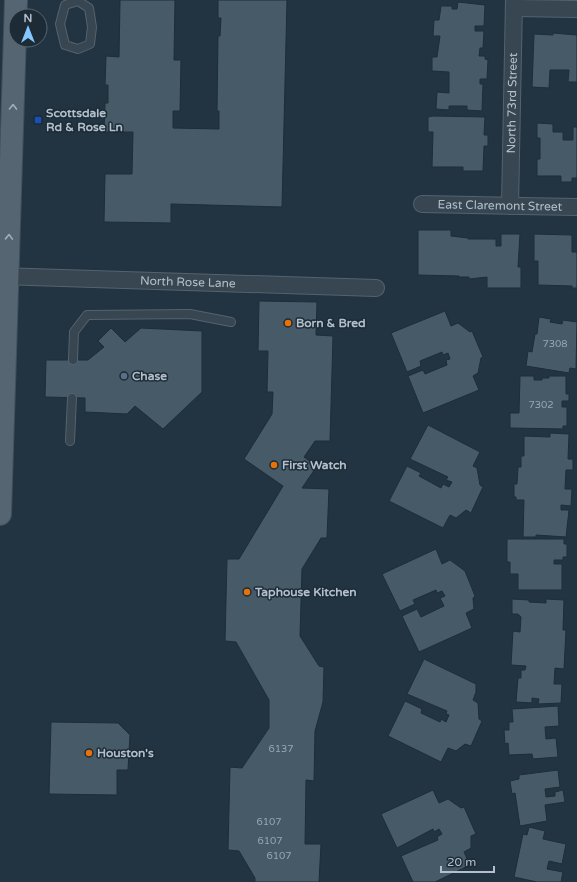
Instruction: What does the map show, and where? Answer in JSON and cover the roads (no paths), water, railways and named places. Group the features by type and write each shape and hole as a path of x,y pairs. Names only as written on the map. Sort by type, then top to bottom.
{"main road":[{"path":"0,514 4,276 16,0"}],"street":[{"path":"514,4 577,8"},
{"name":"North 73rd Street","path":"510,206 514,4"},
{"name":"East Claremont Street","path":"422,204 577,207"},
{"name":"North Rose Lane","path":"4,276 376,288"}],"lane":[{"path":"78,1 89,8 92,36 90,44 78,49 65,45 60,24 65,5 78,1"},
{"path":"73,360 74,332 87,315 190,314 231,322"},
{"path":"70,441 72,398"}],"place":[{"name":"Scottsdale Rd & Rose Ln","path":"38,120"},
{"name":"Born & Bred","path":"288,323"},
{"name":"Chase","path":"124,376"},
{"name":"First Watch","path":"274,465"},
{"name":"Taphouse Kitchen","path":"247,592"},
{"name":"Houston's","path":"89,753"}]}
